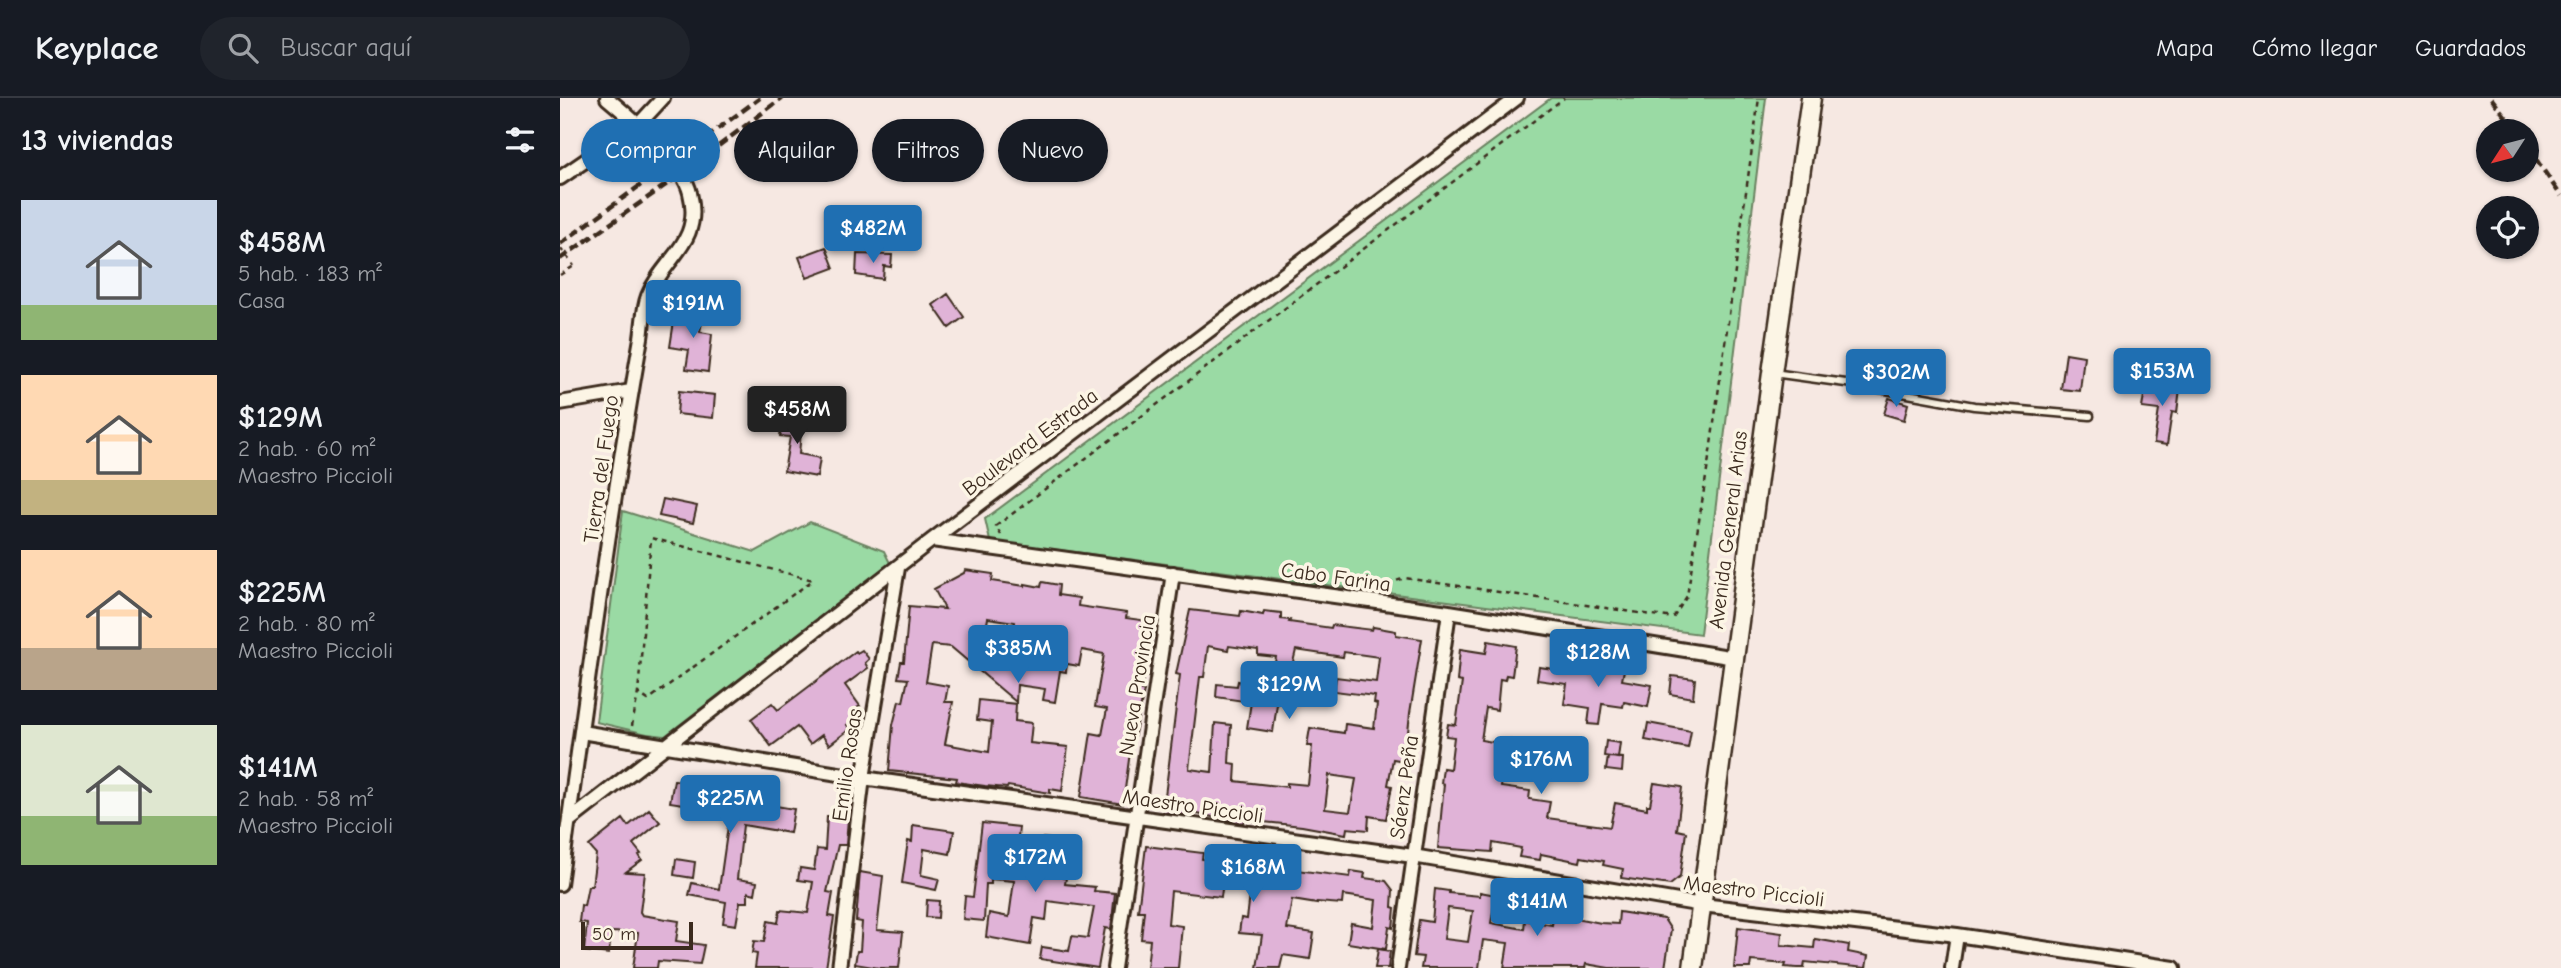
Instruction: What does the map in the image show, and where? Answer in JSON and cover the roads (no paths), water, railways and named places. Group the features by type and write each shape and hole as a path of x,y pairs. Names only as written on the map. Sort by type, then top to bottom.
{"main road":[{"name":"Avenida General Arias","path":"1693,968 1811,98"}],"street":[{"name":"Tierra del Fuego","path":"607,98 633,119"},
{"path":"644,119 663,98"},
{"name":"Boulevard Estrada","path":"569,821 932,540 1517,98"},
{"path":"560,178 581,164"},
{"name":"Tierra del Fuego","path":"560,884 631,391 648,297 660,276 685,244 692,222 690,191 684,182"},
{"path":"560,403 631,391"},
{"name":"Cabo Farina","path":"932,540 1449,612 1735,659"},
{"name":"Emilio Rosas","path":"839,968 863,778 898,568"},
{"name":"Nueva Provincia","path":"1114,968 1173,573"},
{"name":"Sáenz Peña","path":"1398,968 1449,612"},
{"name":"Maestro Piccioli","path":"582,732 863,778 1413,856 1702,905 1957,935 2174,968"},
{"path":"1952,968 1957,935"}],"lane":[{"path":"1772,373 1853,384 1974,406 2090,416"}],"railway":[{"path":"560,244 760,98"},
{"path":"560,259 680,175 782,98"},
{"path":"2491,98 2508,119"},
{"path":"2539,164 2561,196"}]}
